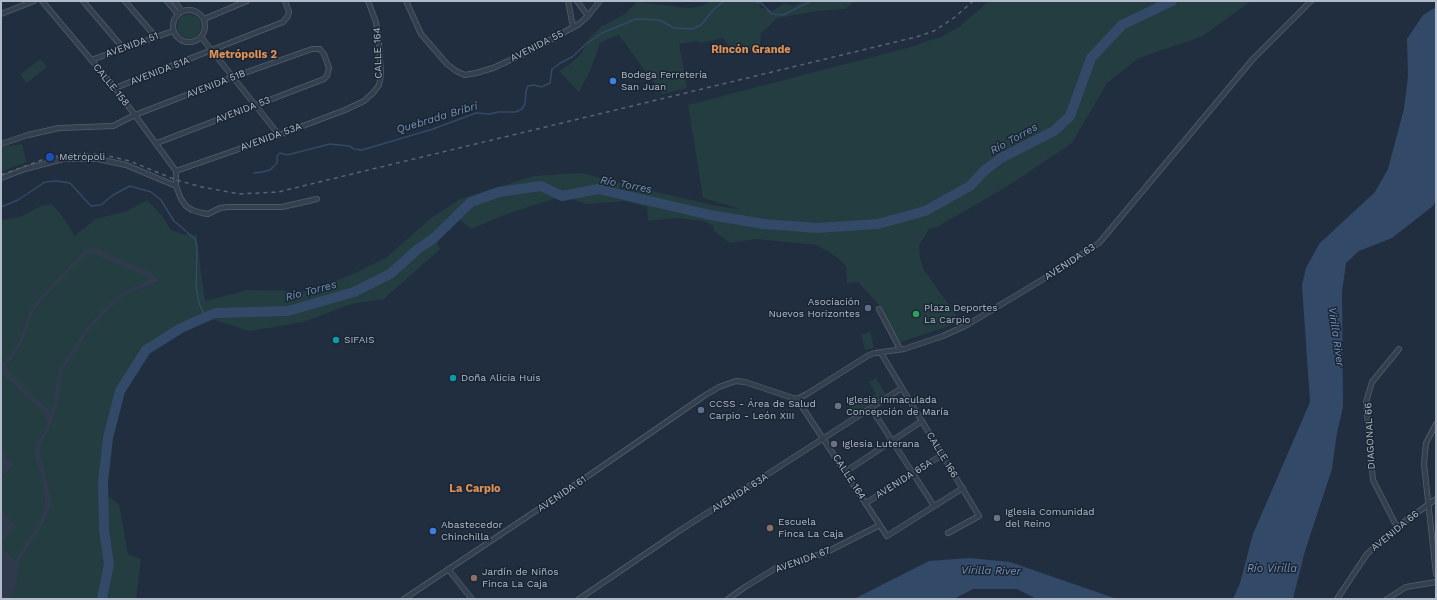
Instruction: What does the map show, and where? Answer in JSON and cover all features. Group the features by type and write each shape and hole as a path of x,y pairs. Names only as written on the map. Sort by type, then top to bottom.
{"street":[{"path":"1,14 34,1"},
{"name":"CALLE 158","path":"42,1 115,88 157,143 176,171"},
{"path":"83,1 123,48"},
{"path":"125,1 155,36"},
{"path":"167,1 180,12"},
{"path":"174,1 180,12"},
{"path":"204,19 247,1"},
{"name":"AVENIDA 51A","path":"115,88 283,22 288,16 289,12 285,1"},
{"name":"CALLE 164","path":"364,101 379,85 381,75 376,22 368,1"},
{"name":"AVENIDA 55","path":"406,1 415,22 426,40 447,64 456,71 466,75 493,68 530,51 573,27 588,16 600,1"},
{"path":"568,1 573,27"},
{"path":"577,1 588,16"},
{"name":"AVENIDA 63","path":"797,399 870,355 900,350 944,336 967,325 1045,278 1099,243 1253,59 1311,1"},
{"path":"190,10 198,12 204,19 205,29 200,37 192,42 187,42 178,38 173,30 173,21 180,12 190,10"},
{"name":"AVENIDA 51","path":"91,60 173,30"},
{"path":"200,37 279,135"},
{"name":"AVENIDA 51B","path":"1,144 28,135 59,128 113,126 135,115 233,77 312,49 320,49"},
{"name":"AVENIDA 53","path":"157,143 255,104 324,79 328,76 329,65 320,49"},
{"name":"AVENIDA 53A","path":"176,171 279,135 364,101"},
{"path":"1,178 25,169 63,159 98,160 126,165 176,186"},
{"path":"176,171 176,186 181,199 186,206 192,210 208,214 220,208 282,207 317,199"},
{"path":"879,309 900,350"},
{"name":"DIAGONAL 66","path":"1397,527 1372,480 1366,402 1372,382 1399,349"},
{"name":"CALLE 166","path":"881,353 979,516 948,533"},
{"name":"AVENIDA 61","path":"404,599 719,387 736,381 745,382 797,399"},
{"name":"AVENIDA 63A","path":"579,599 679,531 785,465 823,438 902,388"},
{"name":"CALLE 164","path":"797,399 887,536 934,506"},
{"path":"871,408 934,506 963,488"},
{"path":"845,472 891,440 922,421"},
{"path":"1436,424 1426,443 1424,464 1436,574"},
{"name":"AVENIDA 65A","path":"866,504 942,455"},
{"name":"AVENIDA 66","path":"1337,599 1367,554 1397,527 1436,499"},
{"name":"AVENIDA 67","path":"728,599 776,568 812,556 823,554 880,525"},
{"path":"448,569 472,599"},
{"path":"1387,599 1406,587 1436,582"}],"shaded area":[{"path":"75,236 150,257 160,281 124,296 75,353 66,366 57,506 24,599 1,599 1,301"}],"green space":[{"path":"711,1 759,1 760,7 772,11 784,3 794,6 801,1 855,1 845,9 816,11 778,18 761,33 760,46 735,54 723,38 700,43 697,41 679,44 687,88 662,94 619,35 600,43 590,71 579,92 559,71 569,65 581,54 589,38 602,26 623,15 637,2 689,8 701,6"},
{"path":"989,1 1251,1 1203,36 1139,58 1107,83 1072,143 1008,186 937,227 929,229 919,246 920,258 924,270 961,322 898,343 881,307 858,282 847,283 846,266 838,258 817,245 756,239 730,243 714,231 714,226 703,221 675,218 648,221 647,207 625,201 587,204 562,196 507,214 471,229 460,220 436,241 440,249 384,299 352,304 303,322 250,331 205,317 181,328 146,350 120,391 108,438 103,492 119,504 128,554 141,559 136,599 11,599 16,586 18,563 44,522 49,509 51,497 40,452 41,444 56,410 63,370 87,334 108,310 124,296 160,281 151,271 128,264 91,247 84,251 39,298 29,312 22,335 14,350 5,361 1,363 1,220 20,217 41,206 51,204 60,213 75,236 95,219 127,211 147,200 162,216 171,230 182,234 197,235 205,301 247,290 305,291 349,276 387,257 430,219 460,199 534,176 581,173 717,206 740,209 703,198 688,105 907,48 943,36 959,27"},
{"path":"189,14 198,17 201,26 198,35 189,38 180,35 177,26 180,17"},
{"path":"40,59 47,67 27,83 20,75"},
{"path":"22,144 27,162 1,172 1,147"},
{"path":"93,253 148,276 148,279 146,282 131,288 116,297 83,332 59,370 53,405 50,411 12,376 6,367 23,341 33,313 41,301 86,254"},
{"path":"870,332 874,348 865,350 861,335"},
{"path":"1,372 39,408 45,415 47,423 45,431 35,445 34,454 45,496 44,509 40,520 15,561 1,546 1,542 17,527 1,509 1,477 14,465 1,451"},
{"path":"876,378 886,394 839,424 852,415 848,409 851,407 849,405 861,397 864,401 876,394 869,382"}],"water":[{"name":"Río Virilla","path":"1436,7 1436,200 1433,206 1392,238 1359,251 1346,263 1342,292 1343,407 1337,433 1332,469 1305,551 1293,599 1233,599 1240,583 1253,534 1310,402 1302,285 1306,268 1319,244 1375,192 1388,169 1404,109 1408,76 1407,39 1423,15"},
{"name":"Virilla River","path":"969,558 1010,562 1117,599 1037,599 1017,589 973,589 954,599 854,599 929,561"}],"waterway":[{"name":"Quebrada Bribrí","path":"254,173 270,170 277,163 277,156 280,153 287,155 330,144 349,146 354,149 362,150 433,129 476,113 490,114 498,112 516,112 522,109 525,104 528,86 534,85 541,87 550,83 552,69 572,57 586,44 602,33 636,19 660,20 674,28 692,29 701,25 713,10 723,2 727,1"},
{"name":"Quebrada Bribrí","path":"754,1 761,3 772,14 783,15 811,1"},
{"name":"Río Torres","path":"102,599 109,564 104,530 103,482 108,438 120,391 146,350 181,328 215,313 288,311 354,292 390,274 418,249 434,238 471,202 499,192 541,186 562,196 598,189 710,215 764,224 817,228 878,224 925,211 970,186 985,170 1001,158 1054,131 1070,116 1091,58 1122,25 1172,1"},
{"path":"1,207 18,200 45,182 56,181 70,183 91,206 101,205 113,195 130,186 151,192 161,200 174,221 195,239 197,247 196,287 199,303 205,317"}],"railway":[{"path":"1,175 50,157 72,154 99,154 130,161 176,180 202,187 239,194 278,192 916,37 934,31 955,17 973,1"}],"place":[{"name":"Bodega Ferretería San Juan","path":"613,81"},
{"name":"Metrópoli","path":"50,157"},
{"name":"Asociación Nuevos Horizontes","path":"868,308"},
{"name":"Plaza Deportes La Carpio","path":"916,314"},
{"name":"SIFAIS","path":"336,340"},
{"name":"Doña Alicia Huis","path":"453,378"},
{"name":"Iglesia Inmaculada Concepción de María","path":"838,406"},
{"name":"CCSS - Área de Salud Carpio - León XIII","path":"701,410"},
{"name":"Iglesia Luterana","path":"834,444"},
{"name":"Iglesia Comunidad del Reino","path":"997,518"},
{"name":"Escuela Finca La Caja","path":"770,528"},
{"name":"Abastecedor Chinchilla","path":"433,531"},
{"name":"Jardín de Niños Finca La Caja","path":"474,578"}],"district":[{"name":"Rincón Grande","path":"751,50"},
{"name":"Metrópolis 2","path":"243,55"},
{"name":"La Carpio","path":"475,489"}]}
